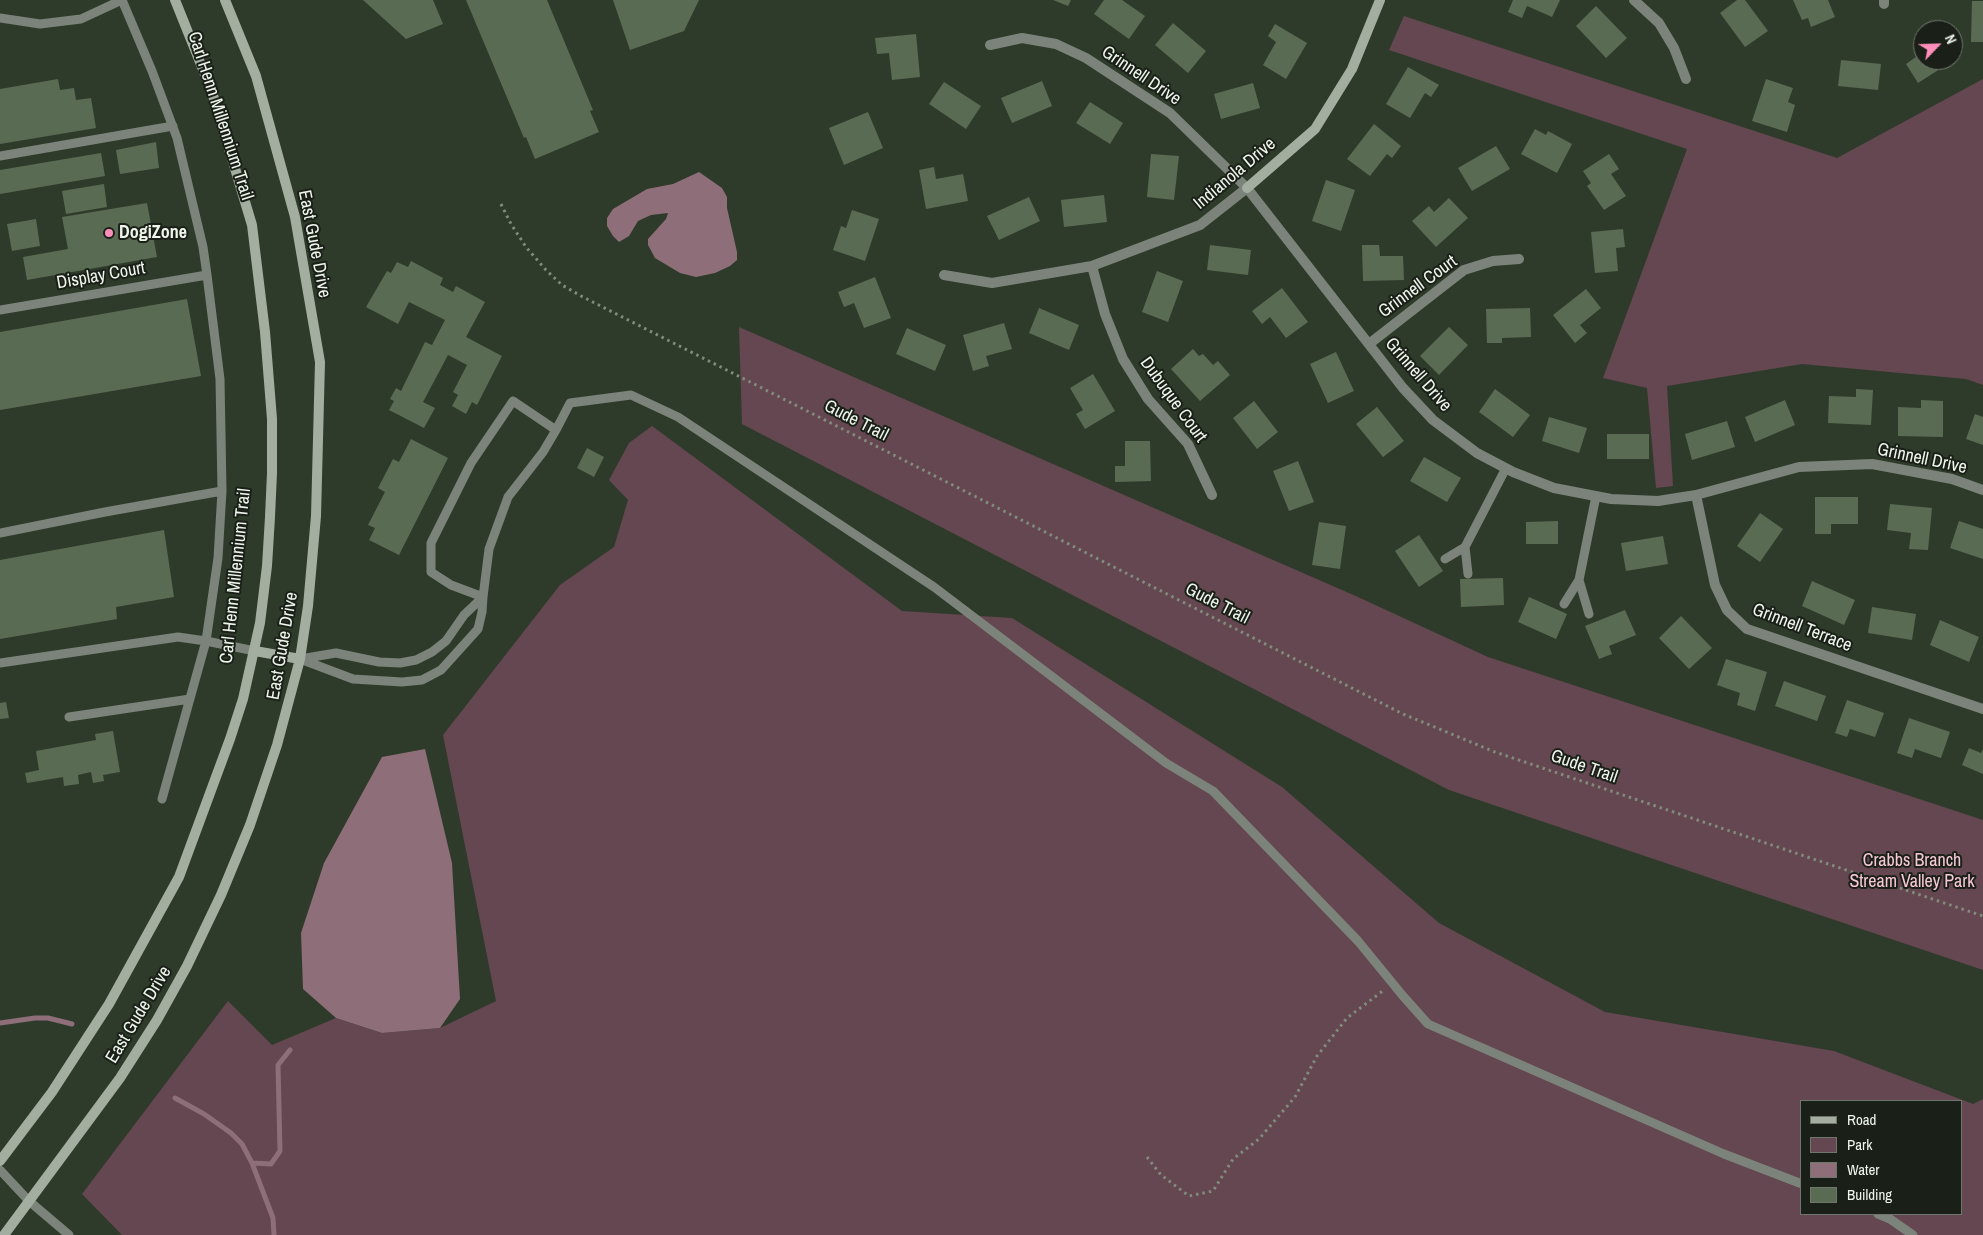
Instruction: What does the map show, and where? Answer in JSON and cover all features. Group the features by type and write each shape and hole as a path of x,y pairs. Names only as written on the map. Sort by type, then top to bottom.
{"main road":[{"name":"East Gude Drive","path":"0,1161 52,1092 109,1004 179,877 230,739 255,650 267,566 272,473 271,411 266,332 252,225 212,92 175,0"},
{"name":"East Gude Drive","path":"4,1235 89,1122 138,1052 173,992 206,929 236,860 264,787 278,745 300,659 308,606 316,516 320,362 295,217 256,76 225,0"},
{"name":"Indianola Drive","path":"1247,188 1315,128 1352,69 1380,0"},
{"path":"255,650 300,659"}],"street":[{"path":"1634,0 1658,23 1674,48 1686,79"},
{"name":"Grinnell Drive","path":"990,45 1022,38 1056,44 1086,58 1170,113 1247,188 1403,388 1433,420 1477,453 1506,468 1554,488 1611,499 1658,502 1696,495 1800,467 1872,464 1952,479 1983,490"},
{"name":"Indianola Drive","path":"944,275 992,283 1092,266 1200,225 1247,188"},
{"name":"Grinnell Court","path":"1369,344 1464,270 1493,261 1519,258"},
{"name":"Dubuque Court","path":"1092,266 1104,314 1123,359 1148,398 1188,444 1212,495"},
{"name":"Grinnell Terrace","path":"1696,495 1715,585 1727,610 1747,628 1983,709"}],"lane":[{"path":"0,18 40,24 81,19 122,0 177,138 203,247 220,379 222,491 218,558 206,641 162,799"},
{"path":"0,156 173,126"},
{"name":"Display Court","path":"0,310 206,275"},
{"path":"300,659 353,679 402,682 422,680 440,670 478,629 482,612 489,549 508,497 543,452 570,403 631,395 678,417 934,586 1166,764 1213,791 1358,941 1428,1024 1724,1154 1800,1183"},
{"path":"483,597 451,585 431,572 431,543 471,463 513,400 556,430"},
{"path":"1445,559 1465,547 1506,468"},
{"path":"0,533 222,491"},
{"path":"1564,604 1579,580 1596,496"},
{"path":"1465,547 1468,574"},
{"path":"1579,580 1589,614"},
{"path":"300,659 336,653 379,662 400,663 416,660 432,652 446,641 464,615 483,597"},
{"path":"0,662 178,637 255,650"},
{"path":"69,717 190,699"},
{"path":"0,1170 30,1202 69,1235"},
{"path":"1880,1215 1890,1219 1913,1235"}],"path":[{"name":"Gude Trail","path":"502,204 511,224 526,247 546,270 562,284 581,296 1403,714 1495,752 1983,916"},
{"path":"1147,1157 1161,1175 1190,1196 1213,1192 1233,1159 1259,1139 1295,1097 1317,1056 1347,1018 1393,984"}],"green space":[{"path":"1404,16 1837,158 1983,79 1983,385 1966,379 1802,364 1667,386 1673,486 1656,488 1647,388 1603,378 1687,149 1389,50"},
{"name":"Crabbs Branch Stream Valley Park","path":"739,327 1358,597 1488,657 1983,820 1983,970 1449,790 742,424"},
{"path":"652,426 902,611 1012,618 1282,787 1439,923 1605,1012 1834,1051 1963,1100 1800,1100 1800,1215 1963,1215 1963,1100 1973,1104 1983,1099 1983,1235 122,1235 82,1194 228,1001 272,1045 336,1018 382,1033 440,1028 496,1001 443,735 560,585 614,547 628,500 609,480 629,443"}],"water":[{"path":"699,172 722,188 727,197 727,208 737,252 737,260 730,266 715,273 696,277 680,273 655,258 648,245 648,239 666,219 668,213 651,215 638,221 629,236 619,242 613,236 607,226 607,218 613,209 647,189 673,184"},
{"path":"425,749 452,863 460,999 440,1028 382,1033 336,1018 303,989 301,933 324,863 382,757"}],"building":[{"path":"363,0 433,0 443,24 406,39"},
{"path":"466,0 547,0 593,110 590,111 599,132 535,159 526,137 524,138"},
{"path":"613,0 699,0 684,31 630,50"},
{"path":"1053,0 1071,0 1068,6"},
{"path":"1104,0 1122,0 1145,16 1129,39 1094,14"},
{"path":"1513,0 1560,0 1552,17 1527,6 1522,18 1508,12"},
{"path":"1737,0 1745,0 1768,31 1745,47 1720,13"},
{"path":"1793,0 1828,0 1835,17 1811,27 1808,18 1802,20"},
{"path":"1972,1 1983,1 1983,42 1971,42"},
{"path":"1596,6 1627,38 1606,58 1576,26"},
{"path":"1173,23 1206,51 1188,73 1155,45"},
{"path":"1275,24 1307,43 1286,79 1263,65 1276,42 1268,36"},
{"path":"916,34 920,77 892,80 889,53 877,54 875,38"},
{"path":"1913,59 1913,70 1938,70 1918,83 1906,64"},
{"path":"1841,60 1881,64 1878,90 1838,86"},
{"path":"1408,67 1439,85 1431,97 1425,93 1410,118 1386,104"},
{"path":"58,79 60,90 74,88 76,100 91,98 96,128 0,144 0,89"},
{"path":"1766,79 1793,88 1788,102 1795,105 1787,132 1752,121"},
{"path":"1042,81 1052,106 1012,123 1001,98"},
{"path":"944,82 981,106 966,129 929,104"},
{"path":"1253,83 1260,108 1221,119 1214,94"},
{"path":"1090,102 1123,123 1110,144 1076,123"},
{"path":"868,112 883,148 844,165 829,128"},
{"path":"1374,124 1401,146 1392,158 1387,154 1370,176 1347,159"},
{"path":"1535,129 1546,135 1548,131 1572,144 1557,173 1521,154"},
{"path":"156,142 159,168 120,174 116,150"},
{"path":"1496,146 1510,169 1472,191 1458,168"},
{"path":"101,153 105,176 0,194 0,170"},
{"path":"1151,154 1179,156 1174,200 1147,197"},
{"path":"1609,154 1619,169 1611,174 1626,196 1604,210 1587,186 1591,183 1583,171"},
{"path":"934,167 936,179 963,174 968,201 926,209 919,170"},
{"path":"1326,180 1355,190 1341,231 1312,221"},
{"path":"104,184 107,207 66,214 62,191"},
{"path":"1104,195 1107,222 1064,227 1061,200"},
{"path":"1029,197 1040,221 999,240 987,216"},
{"path":"1449,198 1468,218 1436,247 1412,221 1429,206 1434,212"},
{"name":"DogiZone","path":"147,203 157,257 27,280 23,257 68,249 62,217"},
{"path":"852,210 879,219 865,261 833,250 841,226 846,228"},
{"path":"36,219 40,246 12,251 7,224"},
{"path":"1623,229 1625,247 1616,248 1618,271 1595,273 1591,232"},
{"path":"1210,245 1251,250 1248,275 1207,270"},
{"path":"1362,245 1379,245 1380,256 1403,256 1404,280 1363,281"},
{"path":"411,261 443,278 440,285 453,292 456,286 485,302 466,337 502,356 477,405 472,402 466,414 452,406 458,395 453,392 467,365 448,355 423,402 435,408 424,428 389,410 394,401 390,399 396,388 401,391 425,342 432,345 445,320 409,302 398,324 366,307 387,271 391,273 397,262 408,267"},
{"path":"1157,271 1183,281 1168,322 1142,312"},
{"path":"875,277 891,318 864,328 854,303 844,307 838,292"},
{"path":"1282,288 1308,322 1286,338 1270,317 1262,324 1252,311"},
{"path":"1586,289 1601,308 1580,325 1587,333 1575,343 1553,315"},
{"path":"187,299 201,376 0,410 0,332"},
{"path":"1039,308 1079,325 1069,350 1029,333"},
{"path":"1530,308 1531,337 1502,338 1502,343 1487,343 1486,309"},
{"path":"1004,323 1012,349 986,356 989,366 973,371 963,335"},
{"path":"1449,327 1468,345 1439,375 1420,356"},
{"path":"907,328 946,345 935,371 896,354"},
{"path":"1193,349 1199,356 1203,354 1213,365 1218,361 1230,375 1200,401 1171,369"},
{"path":"1336,352 1354,391 1328,403 1310,364"},
{"path":"1093,374 1115,411 1085,429 1076,414 1083,410 1070,388"},
{"path":"1495,389 1530,415 1513,437 1479,412"},
{"path":"1856,389 1873,390 1871,425 1828,423 1829,396 1856,397"},
{"path":"1785,400 1795,425 1755,442 1745,417"},
{"path":"1921,400 1943,401 1943,437 1898,436 1898,407 1921,408"},
{"path":"1254,401 1278,432 1257,449 1233,418"},
{"path":"1377,407 1404,441 1383,457 1356,424"},
{"path":"1975,414 1983,417 1983,445 1966,439"},
{"path":"1549,417 1587,428 1579,453 1542,441"},
{"path":"1727,421 1735,447 1692,460 1685,434"},
{"path":"1607,434 1649,434 1649,459 1607,459"},
{"path":"411,439 448,458 399,555 369,540 375,528 368,525 385,492 378,488 393,459 399,462"},
{"path":"1125,441 1150,441 1151,481 1115,482 1115,466 1125,466"},
{"path":"587,448 604,457 594,477 577,468"},
{"path":"1424,457 1461,478 1447,502 1410,481"},
{"path":"1298,461 1314,502 1289,511 1273,471"},
{"path":"1815,497 1858,497 1858,524 1831,524 1831,534 1815,534"},
{"path":"1890,504 1932,508 1928,550 1909,549 1911,533 1887,530"},
{"path":"1760,513 1783,529 1760,562 1737,546"},
{"path":"1558,521 1558,544 1526,544 1526,522"},
{"path":"1959,521 1983,529 1983,559 1950,548"},
{"path":"1319,522 1346,526 1340,569 1312,565"},
{"path":"164,530 174,597 116,607 117,619 0,639 0,560"},
{"path":"1419,535 1443,571 1419,587 1395,551"},
{"path":"1663,536 1668,564 1626,571 1621,543"},
{"path":"1503,578 1504,605 1461,607 1460,579"},
{"path":"1812,581 1855,600 1844,625 1802,606"},
{"path":"1529,597 1567,614 1556,639 1518,622"},
{"path":"1872,607 1916,614 1912,640 1868,633"},
{"path":"1625,610 1636,635 1609,646 1612,654 1599,659 1585,626"},
{"path":"1681,616 1712,648 1689,669 1659,638"},
{"path":"1940,620 1979,637 1969,662 1930,645"},
{"path":"1726,659 1767,672 1755,711 1737,705 1740,693 1717,685"},
{"path":"1784,681 1826,696 1817,721 1775,706"},
{"path":"1847,700 1884,713 1875,737 1850,729 1847,737 1835,733"},
{"path":"6,702 9,718 0,719 0,703"},
{"path":"1909,718 1950,732 1941,758 1915,749 1912,758 1897,753"},
{"path":"113,731 120,772 103,775 104,781 93,783 91,772 78,775 79,784 64,786 63,777 27,783 25,773 39,770 36,751 96,740 95,734"},
{"path":"1969,748 1981,753 1983,749 1983,774 1962,765"}],"waterway":[{"path":"0,1023 48,1018 72,1024"},
{"path":"252,1163 271,1164 280,1151 278,1065 290,1050"},
{"path":"175,1098 204,1114 231,1133 242,1144 252,1163 273,1218 274,1235"}],"place":[{"name":"DogiZone","path":"109,233"}]}
